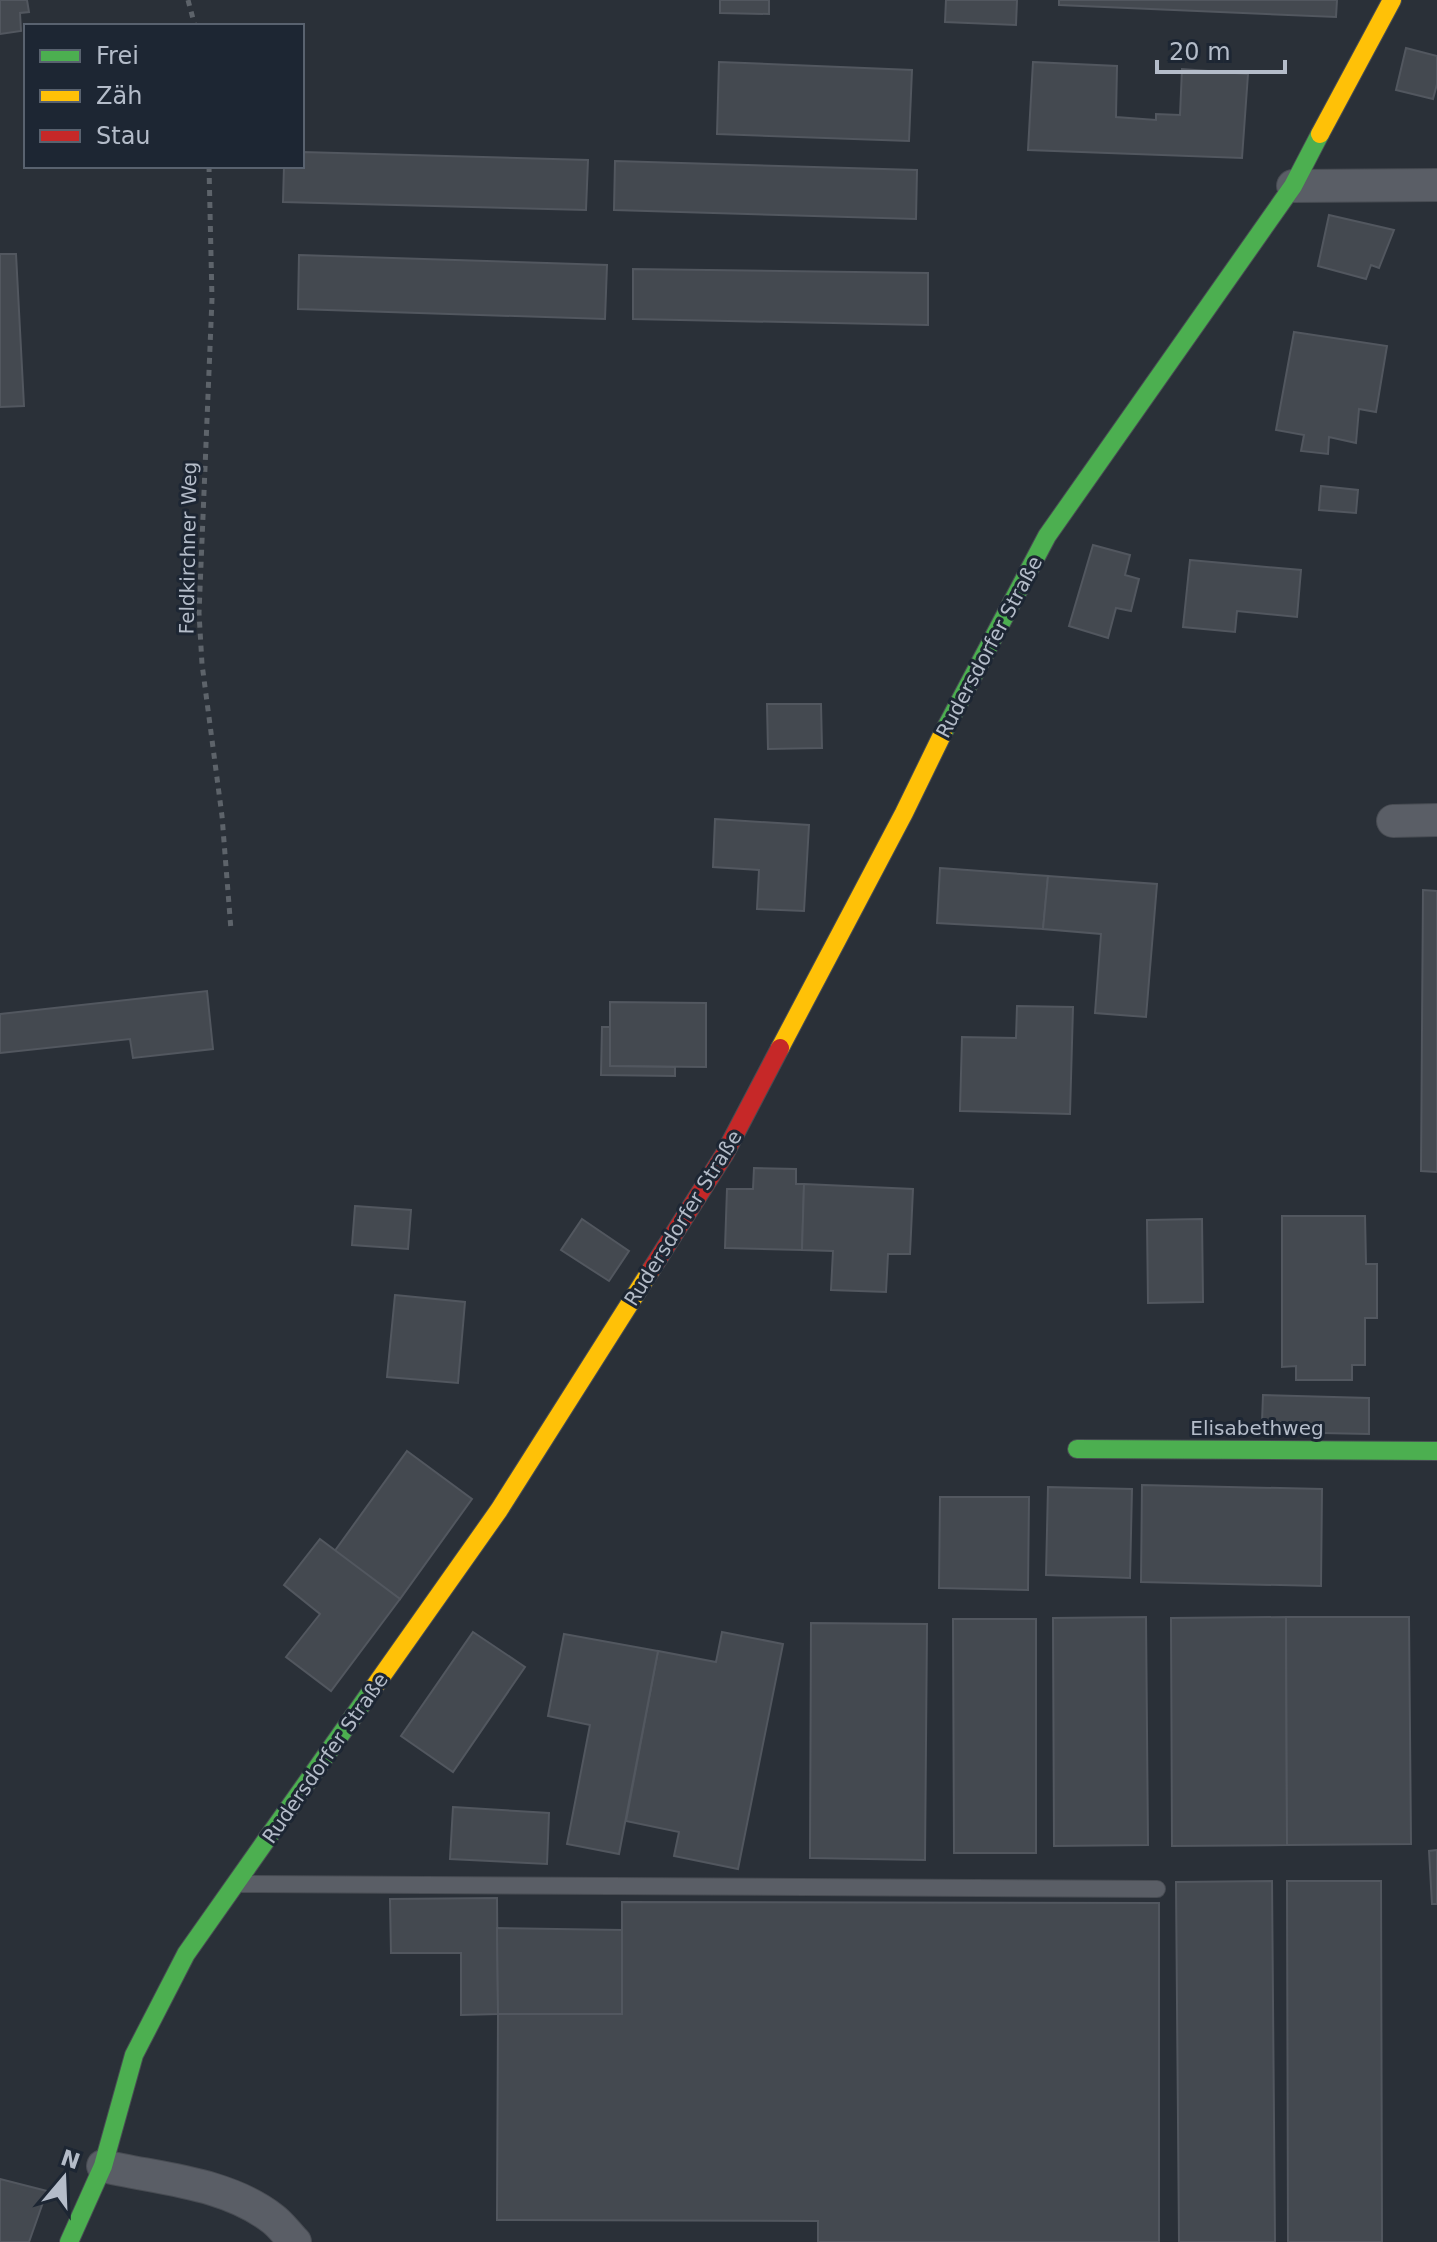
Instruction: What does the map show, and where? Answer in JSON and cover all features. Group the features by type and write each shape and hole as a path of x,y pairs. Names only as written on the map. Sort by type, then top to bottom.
{"street":[{"name":"Rudersdorfer Straße","path":"69,2242 103,2166 134,2055 186,1954 499,1510 724,1155 1047,536 1293,186 1392,0"},
{"path":"1293,186 1437,185"},
{"path":"1393,821 1437,820"},
{"name":"Elisabethweg","path":"1077,1449 1437,1451"},
{"path":"103,2166 238,2197 274,2220 295,2242"}],"lane":[{"path":"236,1884 1157,1889"}],"path":[{"path":"188,0 194,24"},
{"name":"Feldkirchner Weg","path":"209,168 212,299 199,613 202,664 222,816 231,930"}],"building":[{"path":"0,0 27,0 29,12 20,13 21,31 0,34"},
{"path":"720,0 769,0 769,14 720,13"},
{"path":"946,0 1017,0 1016,25 945,22"},
{"path":"1059,0 1337,0 1336,17 1059,5"},
{"path":"1406,48 1437,56 1437,84 1433,99 1396,90"},
{"path":"719,62 912,70 909,141 717,134"},
{"path":"1033,62 1117,66 1116,117 1156,120 1156,114 1180,115 1182,69 1248,74 1242,158 1028,150"},
{"path":"304,152 588,160 586,210 283,202 284,168 304,168"},
{"path":"615,161 917,170 916,219 614,210"},
{"path":"1329,215 1394,230 1379,268 1371,265 1366,279 1318,266"},
{"path":"0,254 16,254 24,406 0,407"},
{"path":"299,255 607,265 605,319 298,309"},
{"path":"633,269 928,273 928,325 633,319"},
{"path":"1294,332 1387,346 1376,412 1359,409 1356,443 1329,437 1328,454 1301,451 1304,435 1276,430"},
{"path":"1321,486 1358,490 1356,513 1319,510"},
{"path":"1093,545 1130,555 1125,575 1139,579 1131,611 1116,608 1108,638 1069,626"},
{"path":"1190,560 1301,570 1297,617 1237,611 1235,632 1183,627"},
{"path":"767,704 821,704 822,748 768,749"},
{"path":"715,819 809,825 804,911 757,909 759,870 713,867"},
{"path":"940,868 1048,876 1043,929 937,923"},
{"path":"1048,876 1157,884 1146,1017 1095,1013 1101,934 1043,929"},
{"path":"1423,890 1437,891 1437,1172 1421,1171"},
{"path":"207,991 213,1049 133,1058 130,1039 0,1053 0,1014"},
{"path":"610,1002 706,1003 706,1067 610,1066"},
{"path":"1017,1006 1073,1007 1070,1114 960,1111 962,1037 1016,1038"},
{"path":"602,1027 610,1027 610,1066 675,1067 675,1076 601,1075"},
{"path":"754,1168 796,1169 796,1184 804,1184 802,1250 725,1248 727,1189 753,1189"},
{"path":"804,1184 913,1189 910,1254 888,1254 886,1292 831,1290 833,1251 802,1250"},
{"path":"355,1206 411,1210 408,1249 352,1245"},
{"path":"1282,1216 1365,1216 1366,1264 1377,1264 1377,1318 1365,1318 1365,1365 1352,1365 1352,1380 1296,1380 1296,1366 1282,1367"},
{"path":"582,1219 629,1251 609,1281 561,1250"},
{"path":"1202,1219 1203,1302 1148,1303 1147,1220"},
{"path":"395,1295 465,1302 458,1383 387,1377"},
{"path":"1263,1395 1369,1398 1369,1434 1273,1432 1273,1422 1262,1422"},
{"path":"407,1451 472,1499 400,1599 334,1552"},
{"path":"1142,1485 1322,1489 1321,1586 1141,1582"},
{"path":"1048,1487 1132,1489 1130,1578 1046,1575"},
{"path":"940,1497 1029,1497 1028,1590 939,1588"},
{"path":"320,1539 400,1599 331,1691 286,1657 320,1614 284,1585"},
{"path":"1146,1617 1148,1845 1054,1846 1053,1618"},
{"path":"1286,1617 1287,1845 1172,1846 1171,1618"},
{"path":"1286,1617 1409,1617 1411,1844 1287,1845"},
{"path":"953,1619 1036,1619 1036,1853 954,1853"},
{"path":"811,1623 927,1624 925,1860 810,1858"},
{"path":"473,1632 525,1667 453,1772 401,1736"},
{"path":"722,1632 783,1644 738,1869 674,1856 679,1832 626,1821 658,1651 716,1662"},
{"path":"564,1634 658,1651 619,1854 567,1844 590,1725 548,1716"},
{"path":"453,1807 549,1813 547,1864 450,1859"},
{"path":"1437,1850 1437,1904 1432,1904 1429,1851"},
{"path":"1272,1881 1275,2242 1179,2242 1176,1882"},
{"path":"1287,1881 1381,1881 1382,2242 1288,2242"},
{"path":"497,1898 498,2014 461,2015 461,1953 391,1953 390,1899"},
{"path":"622,1902 1159,1903 1159,2242 818,2242 818,2221 497,2220 498,2014 622,2014"},
{"path":"497,1928 622,1930 622,2014 498,2014"},
{"path":"0,2179 47,2191 29,2242 0,2242"}],"traffic: fast":[{"path":"943,733 1047,536 1293,186 1320,134"},
{"path":"1077,1449 1437,1451"},
{"path":"69,2242 103,2166 134,2055 186,1954 372,1690"}],"traffic: slow":[{"path":"1320,134 1392,0"},
{"path":"780,1048 943,733"},
{"path":"372,1690 499,1510 651,1270"}],"traffic: jam":[{"path":"651,1270 724,1155 780,1048"}]}
